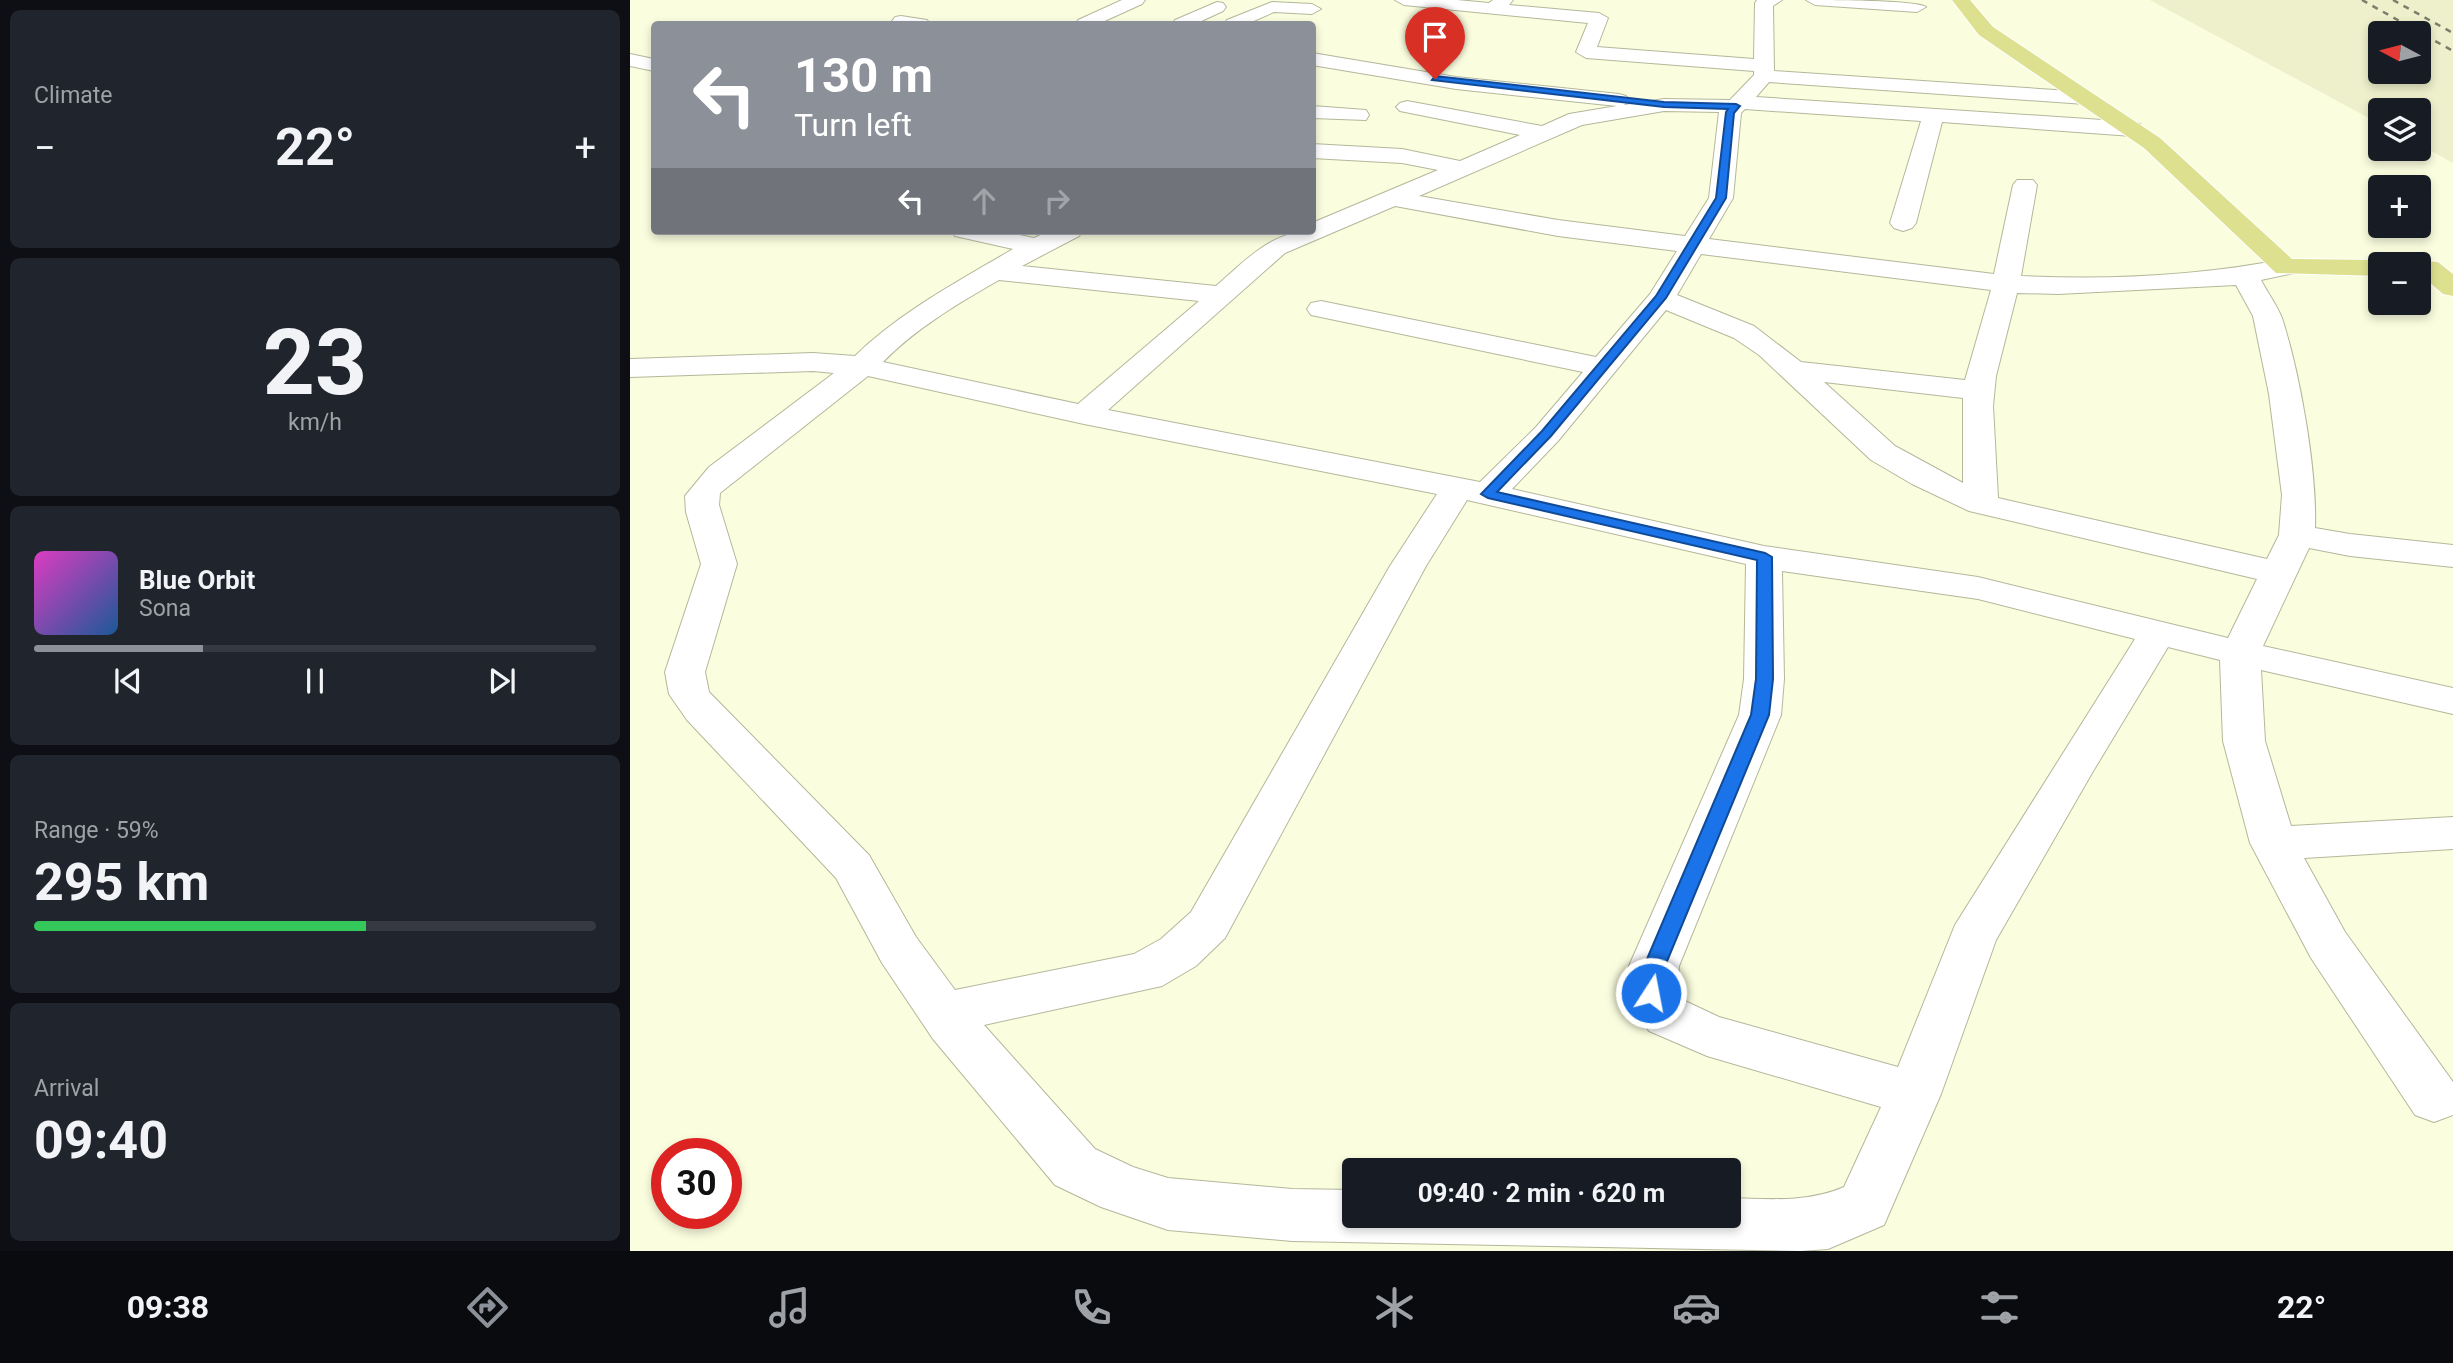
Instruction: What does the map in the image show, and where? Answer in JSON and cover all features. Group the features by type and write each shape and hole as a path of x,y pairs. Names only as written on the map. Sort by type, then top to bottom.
{"main road":[{"path":"1961,0 1986,31 2152,143 2285,267 2368,268"},
{"path":"2431,270 2453,288"}],"street":[{"path":"1090,21 1136,0"},
{"path":"1404,0 1499,5 1599,18"},
{"path":"1609,0 1586,52 1764,71 2085,98"},
{"path":"943,1013 1144,972 1173,959 1208,925 1408,566 1472,492 1546,433 1661,298 1721,198 1730,112 1764,71 1764,3 1773,0"},
{"path":"1815,0 1917,7"},
{"path":"1240,21 1272,7 1320,5"},
{"path":"1294,21 1320,5"},
{"path":"1187,21 1217,7"},
{"path":"630,60 651,64"},
{"path":"1321,61 1456,83 1664,105 1738,104 2132,130"},
{"path":"1316,231 1577,119 1664,105"},
{"path":"1407,107 1543,133"},
{"path":"1316,113 1358,115"},
{"path":"1903,223 1933,117"},
{"path":"1316,150 1402,156 1460,169"},
{"path":"1981,504 1977,407 1979,391 2006,284 2025,185"},
{"path":"1392,198 1558,228 2006,284 2058,286 2245,276 2285,267"},
{"path":"1015,235 1054,238"},
{"path":"1083,415 1276,248 1306,235"},
{"path":"1054,238 993,271 886,342 862,366 721,474 704,491 701,503 719,564 685,672 689,694 702,711 853,867 899,950 943,1013 1075,1167 1121,1189 1168,1204 1292,1215 1778,1226 1828,1222 1864,1206 1914,1094 1972,938 2070,773 2159,631"},
{"path":"993,271 1222,295"},
{"path":"2245,276 2267,316 2284,394 2299,495 2297,535 2240,653 2245,741 2273,843 2328,944 2434,1099"},
{"path":"1661,298 1744,332 1793,370 1835,412 1883,453 1924,477 1981,504 2150,545 2277,572"},
{"path":"1321,309 1603,367"},
{"path":"630,368 813,362 862,366 1083,415 1275,450 1765,557 1978,588 2240,653 2453,701"},
{"path":"1793,370 1979,391"},
{"path":"2297,535 2350,545 2453,556"},
{"path":"1765,557 1764,679 1760,715 1654,966 1651,993 1667,1016 1707,1035 1914,1094"},
{"path":"2273,843 2453,833"}],"shaded area":[{"path":"2150,0 2453,0 2453,163 2431,151 2431,98 2368,98 2368,118"}],"railway":[{"path":"2362,0 2453,51"},
{"path":"2393,0 2453,33"}],"route":[{"path":"1435,79 1664,105 1736,106 1730,112 1721,198 1661,298 1546,433 1488,494 1765,557 1764,679 1760,715 1654,966 1651,993"}]}
